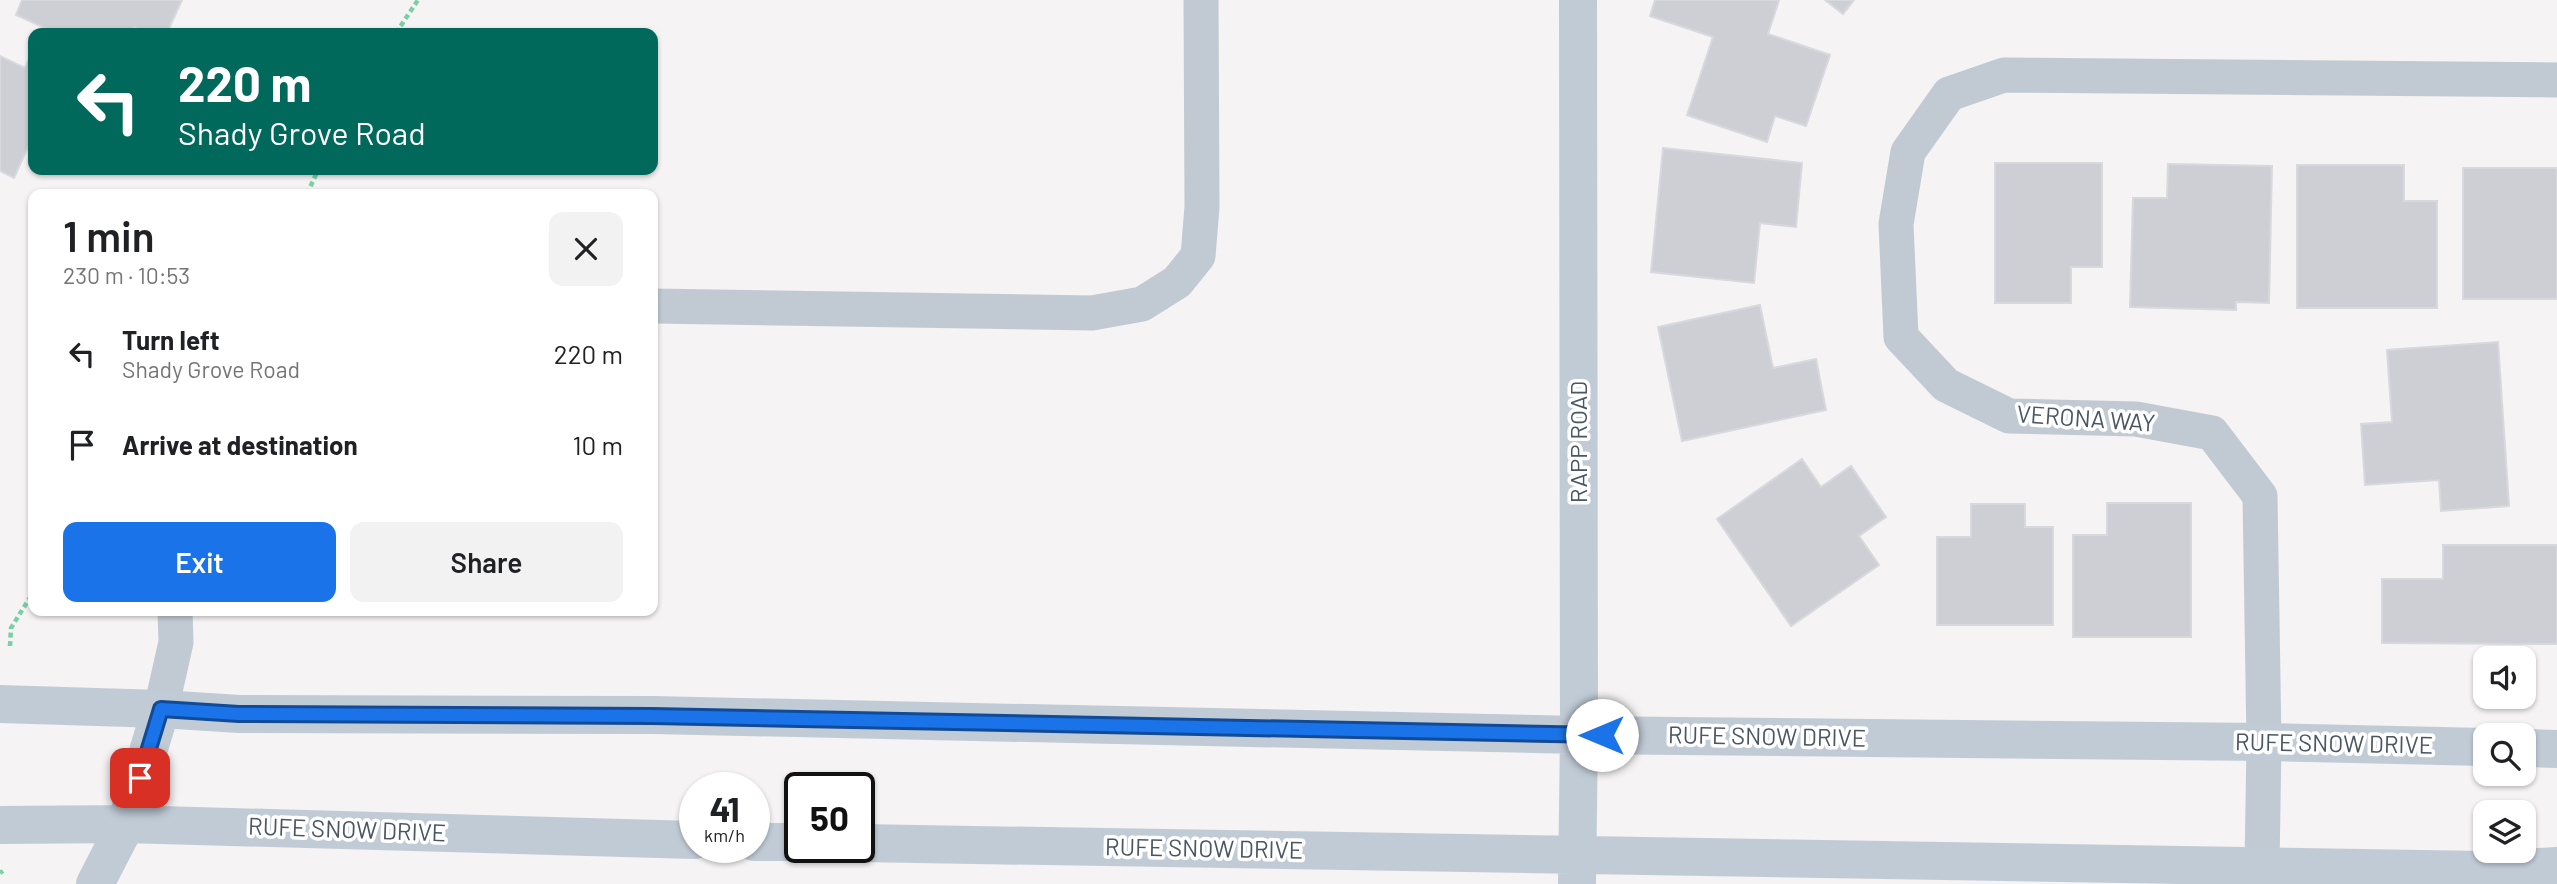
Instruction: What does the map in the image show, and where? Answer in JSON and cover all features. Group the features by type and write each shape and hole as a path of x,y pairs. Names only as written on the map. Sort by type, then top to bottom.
{"main road":[{"name":"RAPP ROAD","path":"1577,869 1578,0"},
{"name":"RUFE SNOW DRIVE","path":"0,704 239,714 666,716 1579,735 2473,747"},
{"path":"94,884 126,824 161,709"},
{"path":"2536,748 2557,749"},
{"name":"RUFE SNOW DRIVE","path":"0,825 126,824 679,840"},
{"name":"RUFE SNOW DRIVE","path":"875,844 1577,869 2262,866 2483,870 2557,866"}],"street":[{"path":"658,306 1092,313 1142,304 1177,282 1198,256 1202,207 1201,0"},
{"name":"VERONA WAY","path":"2262,866 2264,742 2260,496 2212,433 2136,419 2009,416 1946,385 1901,337 1896,224 1908,152 1949,94 2004,75 2557,80"},
{"path":"161,709 176,642 175,616"}],"path":[{"path":"399,28 418,0"},
{"path":"10,646 11,628 28,601"}],"building":[{"path":"22,0 182,0 169,28 45,28 16,15"},
{"path":"1655,0 1779,0 1768,34 1830,55 1806,126 1775,116 1767,142 1687,115 1713,37 1650,16"},
{"path":"1825,0 1854,0 1843,14"},
{"path":"0,56 25,68 28,61 28,147 14,178 0,171"},
{"path":"1663,148 1802,163 1796,227 1760,223 1754,283 1651,272"},
{"path":"1995,163 2102,163 2102,267 2071,267 2071,303 1995,303"},
{"path":"2168,164 2272,166 2269,303 2236,302 2236,310 2130,307 2133,198 2167,198"},
{"path":"2297,165 2404,165 2404,201 2437,201 2437,308 2297,308"},
{"path":"2463,168 2557,168 2557,299 2463,299"},
{"path":"1760,305 1773,368 1816,359 1826,410 1682,441 1658,327"},
{"path":"2498,342 2509,506 2441,511 2439,480 2365,485 2361,424 2392,422 2387,350"},
{"path":"1802,459 1821,487 1851,466 1886,517 1859,536 1879,565 1791,626 1717,519"},
{"path":"2107,503 2191,503 2191,637 2073,637 2073,535 2107,535"},
{"path":"1971,504 2025,504 2025,527 2053,527 2053,625 1937,625 1937,537 1971,537"},
{"path":"2443,545 2557,545 2557,644 2382,643 2382,579 2443,579"}],"route":[{"path":"140,778 161,709 239,714 652,716 1602,735"}]}
